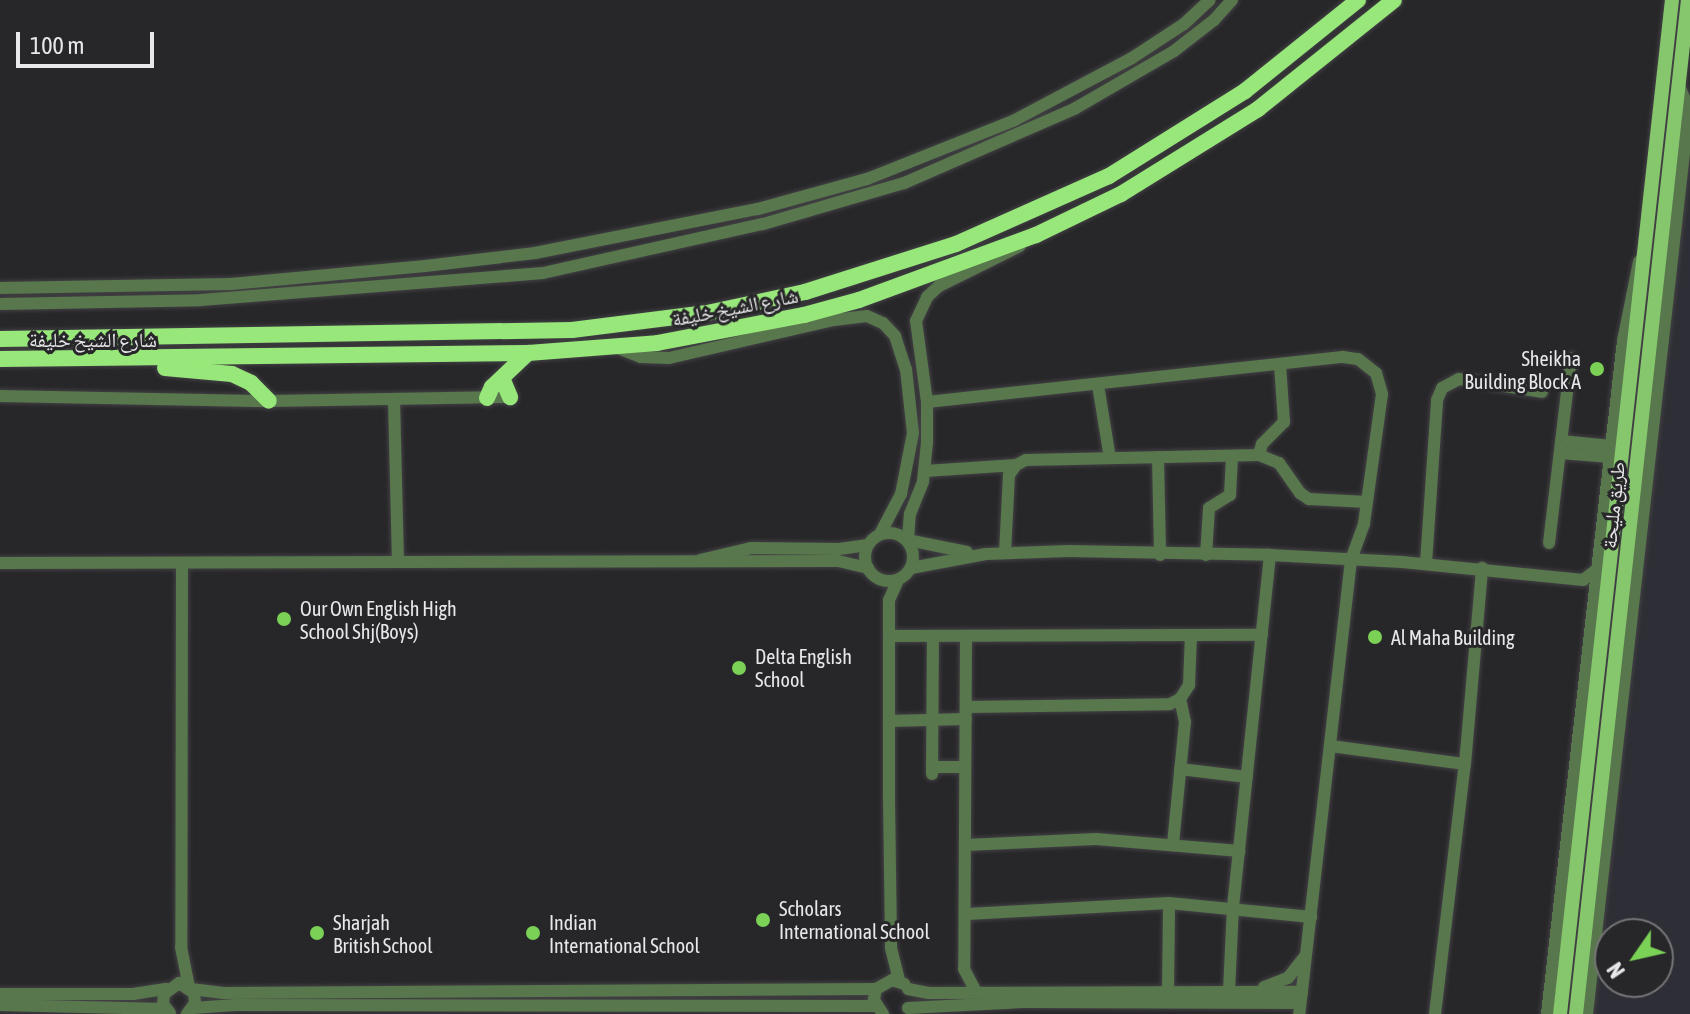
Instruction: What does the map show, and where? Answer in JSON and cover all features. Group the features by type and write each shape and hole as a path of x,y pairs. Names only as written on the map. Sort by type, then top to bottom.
{"highway":[{"name":"شارع الشيخ خليفة","path":"0,339 572,330 707,313 805,292 956,244 1109,176 1245,91 1358,0"},
{"name":"شارع الشيخ خليفة","path":"0,359 528,353 698,337 804,315 859,300 1036,235 1121,194 1220,135 1291,85 1394,0"},
{"path":"487,398 528,353"},
{"path":"137,359 156,367 232,374 251,383 269,401"},
{"path":"502,378 510,397"}],"main road":[{"name":"طريق مليحة","path":"1560,1014 1672,0"},
{"name":"طريق مليحة","path":"1576,1014 1633,557 1688,0"},
{"path":"1580,709 1591,725"},
{"path":"1565,858 1579,840"}],"street":[{"path":"0,288 231,284 535,253 758,209 897,168 1013,121 1100,77 1184,24 1210,0"},
{"path":"0,304 201,300 562,270 829,207 904,183 1019,135 1106,92 1195,37 1232,0"},
{"path":"911,568 913,551 908,540 910,514 925,471 927,402 915,330 922,305 939,286 995,261 1036,235"},
{"path":"1547,1014 1580,709 1634,278 1644,252"},
{"path":"484,278 531,267 536,262 535,253"},
{"path":"201,300 197,296 201,291 231,284"},
{"path":"615,347 641,357 669,358 834,320 867,316 883,323 895,336 906,369 913,433 901,494 880,534 868,545 865,557 889,600"},
{"path":"927,402 1351,357 1365,362 1376,373 1382,394 1362,533 1351,560 1301,1003 1236,995 1117,1008 904,1011 903,985 891,949 889,600 898,580 911,568 1005,553 1270,555 1351,560 1426,563 1583,580 1600,567"},
{"path":"1549,543 1571,358"},
{"path":"1259,455 1262,444 1284,422 1280,365"},
{"path":"1426,563 1437,400 1442,388 1459,379 1542,392"},
{"path":"1098,385 1110,458"},
{"path":"0,396 269,401 510,397"},
{"path":"394,399 398,562"},
{"path":"1560,447 1612,452"},
{"path":"925,471 1016,465 1026,460 1259,455 1285,468 1304,497 1367,502"},
{"path":"1206,555 1209,508 1230,495 1232,456"},
{"path":"1158,457 1160,555"},
{"path":"1005,553 1009,481 1016,465"},
{"path":"880,534 892,533 908,540 986,554"},
{"path":"693,563 724,551 751,548 868,545"},
{"path":"1229,1014 1236,995 1233,907 1270,555"},
{"path":"1587,1014 1633,557"},
{"path":"0,563 838,561 898,580"},
{"path":"0,1005 169,1012 163,999 177,972 181,947 182,564"},
{"path":"1435,1014 1465,764 1482,568"},
{"path":"1583,580 1595,597"},
{"path":"889,721 933,720 966,713 1165,704 1180,699 1189,685 1191,635"},
{"path":"889,636 1262,635"},
{"path":"933,636 932,770 965,767"},
{"path":"966,636 967,914 964,969 976,992"},
{"path":"1173,844 1185,722 1180,699"},
{"path":"1331,746 1465,764"},
{"path":"1180,769 1247,777"},
{"path":"966,845 1077,839 1239,851"},
{"path":"967,914 1169,903 1311,917"},
{"path":"1168,1002 1169,903"},
{"path":"181,947 195,998 190,1012 235,1005 879,1011 878,987 891,949"},
{"path":"0,994 133,994 179,983 190,988 224,993 878,987 892,980 903,985 948,992 1204,1002 1283,982 1307,954"},
{"path":"948,992 964,969"},
{"path":"1236,995 1279,1014"},
{"path":"1204,1002 1214,1014"}],"shaded area":[{"path":"1690,83 1690,1014 1584,1014 1621,650"}],"place":[{"name":"Sheikha Building Block A","path":"1597,369"},
{"name":"Our Own English High School Shj(Boys)","path":"284,619"},
{"name":"Al Maha Building","path":"1375,637"},
{"name":"Delta English School","path":"739,668"},
{"name":"Scholars International School","path":"763,920"},
{"name":"Sharjah British School","path":"317,933"},
{"name":"Indian International School","path":"533,933"}]}
